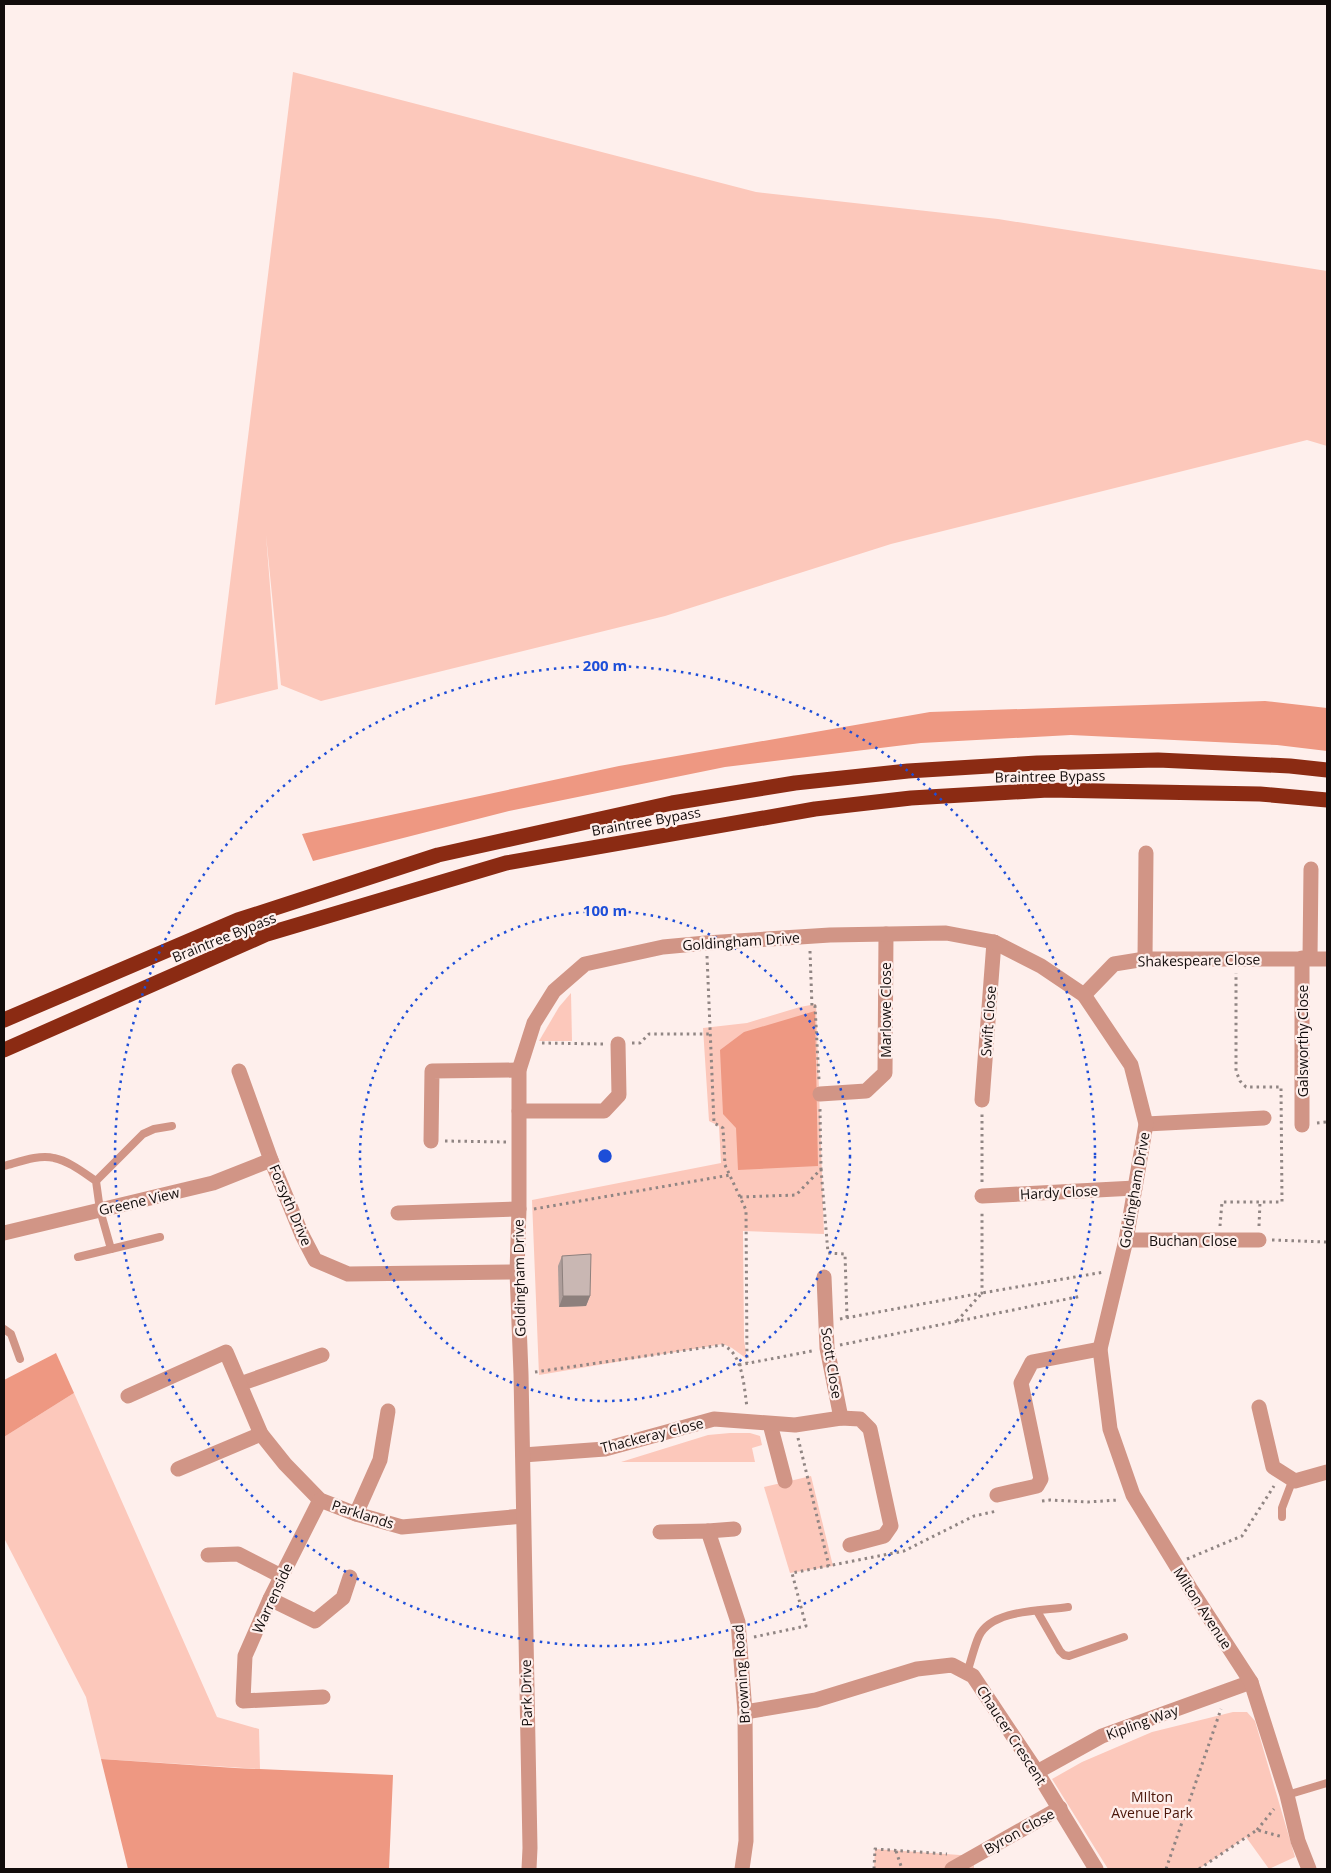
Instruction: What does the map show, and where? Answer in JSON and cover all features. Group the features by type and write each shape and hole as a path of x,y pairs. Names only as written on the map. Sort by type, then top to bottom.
{"highway":[{"name":"Braintree Bypass","path":"4,1020 238,920 438,855 672,803 795,783 899,772 1037,763 1158,760 1290,766 1327,770"},
{"name":"Braintree Bypass","path":"4,1050 267,934 506,863 815,809 911,798 1048,790 1260,794 1327,800"}],"street":[{"path":"1145,959 1146,853"},
{"name":"Galsworthy Close","path":"1302,1124 1306,958 1311,869"},
{"name":"Goldingham Drive","path":"523,1516 517,1272 519,1070 534,1023 554,991 585,964 663,947 706,943 810,936 946,933 994,942 1041,966 1084,996 1131,1065 1146,1124 1126,1240 1100,1349"},
{"name":"Marlowe Close","path":"820,1094 866,1091 885,1073 886,934"},
{"name":"Swift Close","path":"982,1100 994,942"},
{"name":"Shakespeare Close","path":"1084,996 1114,964 1145,959 1327,958"},
{"path":"519,1111 604,1111 618,1095 618,1044"},
{"path":"431,1141 432,1071 519,1070"},
{"name":"Forsyth Drive","path":"239,1071 271,1160 302,1235 315,1260 348,1274 517,1272"},
{"path":"1146,1124 1264,1118"},
{"name":"Greene View","path":"4,1233 213,1183 271,1160"},
{"name":"Hardy Close","path":"982,1196 1135,1188"},
{"path":"398,1213 519,1211"},
{"name":"Buchan Close","path":"1126,1240 1259,1240"},
{"name":"Scott Close","path":"824,1278 827,1348 841,1418"},
{"path":"997,1495 1037,1486 1041,1479 1021,1383 1032,1362 1100,1349"},
{"name":"Milton Avenue","path":"1100,1349 1110,1428 1133,1495 1251,1682 1287,1795 1298,1841 1309,1869"},
{"name":"Parklands","path":"128,1396 226,1352 261,1434 320,1500 356,1514 402,1527 523,1516"},
{"path":"240,1384 322,1355"},
{"path":"1259,1407 1271,1430 1273,1467 1295,1481 1327,1472"},
{"path":"356,1514 380,1460 388,1411"},
{"name":"Thackeray Close","path":"523,1455 606,1449 714,1419 795,1425 841,1418 860,1419 870,1429 891,1526 884,1536 850,1545"},
{"path":"770,1424 785,1481"},
{"path":"178,1469 261,1434"},
{"name":"Warrenside","path":"320,1500 270,1598 245,1656 243,1701 323,1697"},
{"name":"Park Drive","path":"523,1516 529,1869"},
{"path":"660,1532 734,1529"},
{"name":"Browning Road","path":"708,1531 738,1622 744,1712 746,1841 742,1869"},
{"path":"208,1555 238,1554 281,1576"},
{"path":"270,1598 315,1620 343,1598 350,1576"},
{"name":"Chaucer Crescent","path":"744,1712 816,1700 917,1669 952,1665 973,1676 1060,1808 1096,1869"},
{"name":"Kipling Way","path":"1037,1772 1102,1736 1251,1682"},
{"name":"Byron Close","path":"952,1869 1060,1808"}],"lane":[{"path":"96,1182 144,1134 154,1129 172,1126"},
{"path":"4,1166 40,1157 54,1158 82,1172 96,1182 100,1210 110,1250"},
{"path":"78,1257 160,1236"},
{"path":"4,1329 11,1334 20,1359"},
{"path":"1282,1517 1288,1476"},
{"path":"967,1673 980,1635 988,1624 1000,1617 1068,1607"},
{"path":"1037,1611 1064,1655 1069,1656 1124,1637"},
{"path":"1287,1795 1327,1783"}],"path":[{"path":"706,943 714,1123 723,1128 725,1165 746,1210 747,1363"},
{"path":"957,1320 982,1293 982,1100"},
{"path":"431,1141 519,1143"},
{"path":"820,1168 828,1254 845,1254 847,1318 1119,1269"},
{"path":"519,1211 730,1175"},
{"path":"1260,1202 1259,1240 1327,1242"},
{"path":"739,1365 1082,1296"},
{"path":"521,1374 722,1345 728,1347 739,1365 750,1422"},
{"path":"795,1425 829,1566"},
{"path":"1175,1564 1242,1536 1288,1476"},
{"path":"1034,1503 1050,1500 1097,1502 1124,1499 1133,1495"},
{"path":"739,1640 806,1626 792,1573 904,1551 974,1516 1001,1510"},
{"path":"1166,1869 1227,1691"},
{"path":"1199,1869 1257,1830 1287,1795"},
{"path":"1257,1830 1298,1841"},
{"path":"874,1869 875,1849 974,1856"},
{"path":"896,1851 902,1869"}],"green space":[{"path":"293,72 756,192 998,219 1327,271 1327,446 1307,440 891,544 665,616 321,701 281,685 266,535 278,689 215,705"},
{"path":"571,993 572,1041 539,1041 559,1007"},
{"path":"816,1004 824,1234 743,1231 744,1340 747,1359 723,1344 539,1375 532,1200 721,1163 719,1126 709,1121 703,1028 747,1023"},
{"path":"74,1393 217,1717 259,1729 260,1769 101,1759 86,1697 4,1538 4,1437"},
{"path":"750,1433 760,1436 762,1445 752,1448 755,1462 621,1462 708,1435"},
{"path":"811,1476 833,1566 790,1573 764,1487"},
{"name":"MIlton Avenue Park","path":"1233,1712 1247,1712 1255,1721 1295,1857 1269,1869 1246,1837 1199,1869 1108,1869 1052,1779 1082,1762 1152,1732"},
{"path":"875,1849 974,1856 974,1869 874,1869"}],"shaded area":[{"path":"1265,701 1327,708 1327,751 1277,745 1071,735 921,743 725,767 509,811 313,861 302,834 619,766 930,712"},
{"path":"815,1011 818,1166 738,1170 736,1128 723,1114 720,1050 744,1032"},
{"path":"56,1353 74,1393 4,1437 4,1380"},
{"path":"101,1759 235,1768 393,1775 389,1869 128,1869"}],"building":[{"path":"591,1254 590,1296 563,1296 562,1256"}]}
